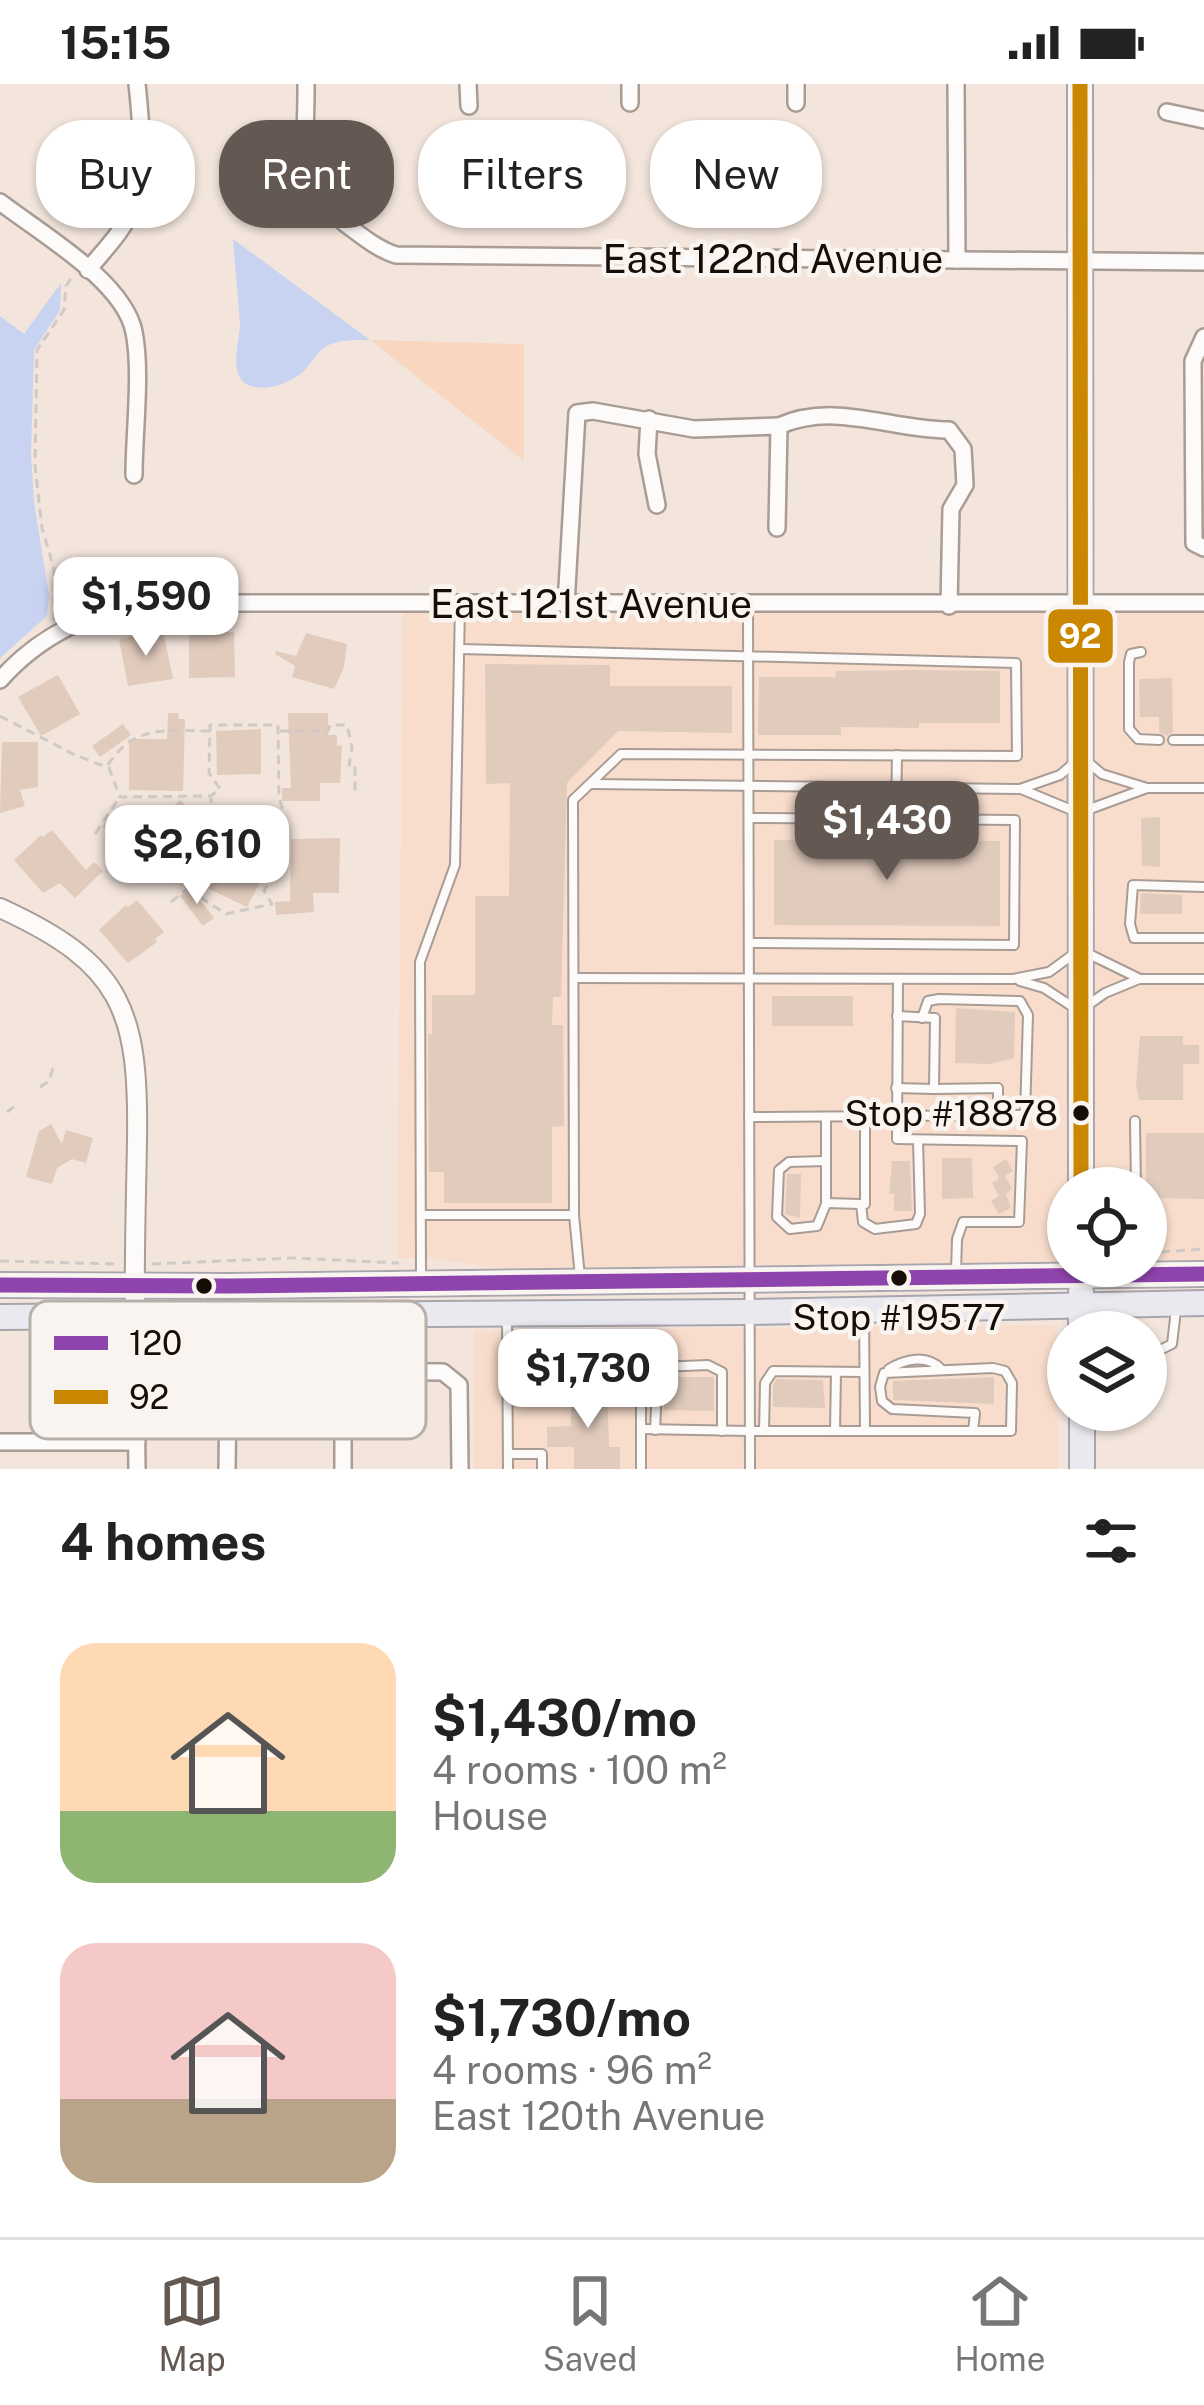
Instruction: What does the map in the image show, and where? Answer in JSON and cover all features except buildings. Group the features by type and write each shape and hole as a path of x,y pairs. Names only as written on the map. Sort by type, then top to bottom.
{"main road":[{"path":"1080,84 1081,1167"},
{"path":"0,1286 750,1280 1047,1272"},
{"path":"1167,1273 1204,1274"},
{"path":"1128,1311 1204,1303"},
{"path":"426,1315 864,1310 1047,1318"},
{"path":"0,1317 30,1317"},
{"path":"1082,1431 1082,1469"}],"street":[{"path":"84,267 124,224 134,203 137,84"},
{"name":"East 122nd Avenue","path":"307,84 310,185 325,208 351,228 386,252 410,257 1204,262"},
{"path":"468,84 469,106"},
{"path":"630,84 630,103"},
{"path":"796,84 796,103"},
{"path":"956,84 957,260"},
{"path":"1167,112 1204,120"},
{"path":"0,202 116,296 134,334 134,475"},
{"path":"1204,337 1193,361 1193,452 1194,543 1204,548"},
{"path":"566,605 577,412 694,429 778,427 795,419 826,415 864,416 913,430 949,430 964,449 964,485 951,509 949,605"},
{"path":"649,419 647,454 656,505"},
{"path":"777,528 778,427"},
{"name":"East 121st Avenue","path":"0,680 53,635 83,619 152,603 1204,603"},
{"path":"0,908 39,926 77,952 104,980 127,1023 138,1076 134,1301"},
{"path":"426,1370 454,1378 460,1395 460,1469"},
{"path":"137,1439 137,1469"},
{"path":"227,1439 227,1469"},
{"path":"0,1442 137,1442"}],"lane":[{"path":"421,1284 420,962 455,866 460,604"},
{"path":"748,604 750,1469"},
{"path":"460,650 1016,663 1017,756 621,754 573,800 574,1215 580,1280"},
{"path":"1141,652 1131,654 1129,662 1129,729 1138,740 1160,740"},
{"path":"1173,740 1202,740"},
{"path":"896,819 897,755"},
{"path":"590,784 1020,789 1060,775 1080,756 1102,774 1147,788"},
{"path":"1020,789 1079,813 1147,788 1204,788"},
{"path":"748,818 1015,820 1014,945 749,943"},
{"path":"1204,887 1133,885 1130,924 1134,938 1204,938"},
{"path":"574,978 1013,979 1049,972 1080,949 1140,979"},
{"path":"898,979 897,1138 1022,1141 1019,1222 963,1222 957,1239 956,1276"},
{"path":"1013,979 1044,988 1080,1011 1105,992 1140,979 1204,979"},
{"path":"749,1118 1025,1115 1028,1015 1021,1001 939,999 928,1001 922,1018"},
{"path":"897,1016 935,1018 934,1089"},
{"path":"896,1088 998,1088 998,1118"},
{"path":"826,1118 826,1161 826,1204 818,1226 790,1229 777,1217 779,1170 789,1162 826,1161"},
{"path":"826,1204 865,1204 865,1118"},
{"path":"1136,1121 1136,1167"},
{"path":"861,1204 863,1222 875,1228 916,1224 920,1214 918,1140"},
{"path":"421,1215 574,1215"},
{"path":"1167,1346 1172,1343 1176,1303"},
{"path":"864,1310 865,1431"},
{"path":"507,1314 508,1469"},
{"path":"510,1378 640,1378 658,1366 708,1365 722,1372 722,1431"},
{"path":"655,1430 658,1366"},
{"path":"764,1431 765,1383 773,1371 864,1372"},
{"path":"641,1429 722,1431 750,1431 764,1431 836,1431 865,1431 973,1431 1010,1431 1012,1383 1005,1371 884,1373 882,1401 892,1409 975,1413 973,1431"},
{"path":"836,1372 836,1431"},
{"path":"640,1378 641,1469"},
{"path":"508,1454 542,1454 542,1469"}],"path":[{"path":"53,635 54,569 35,466 38,350 64,310 66,286 84,267"},
{"path":"0,716 107,767 116,778 120,797 95,834"},
{"path":"120,797 212,796 220,789 209,773 210,725 278,725 279,797 284,813"},
{"path":"278,731 328,731 330,725 346,725 352,747 349,765 356,765 355,797"},
{"path":"107,767 133,736 210,731"},
{"path":"171,902 203,876 219,836 212,826 212,796"},
{"path":"193,884 202,899 226,914 272,904 264,891 285,856 265,840"},
{"path":"40,1087 49,1081 53,1068"},
{"path":"7,1112 15,1106"},
{"path":"1167,1252 1204,1249"},
{"path":"150,1264 294,1258 400,1264"},
{"path":"0,1261 118,1264"}],"shaded area":[{"path":"370,340 524,344 524,461"},
{"path":"403,603 1204,603 1204,1274 1167,1274 1167,1167 1047,1167 1047,1276 580,1280 397,1258"},
{"path":"1047,1325 1047,1431 1058,1431 1058,1469 474,1469 474,1331"}],"water":[{"path":"233,239 370,340 329,345 290,381 261,388 246,383 236,361 240,323"},
{"path":"61,283 60,310 34,350 31,454 49,595 47,616 0,658 0,316 24,334"}],"transit line":[{"name":"92","path":"1080,84 1081,1167"},
{"name":"120","path":"0,1285 1204,1274"}],"place":[{"name":"Stop #18878","path":"1081,1113"},
{"name":"Stop #19577","path":"899,1278"}]}
